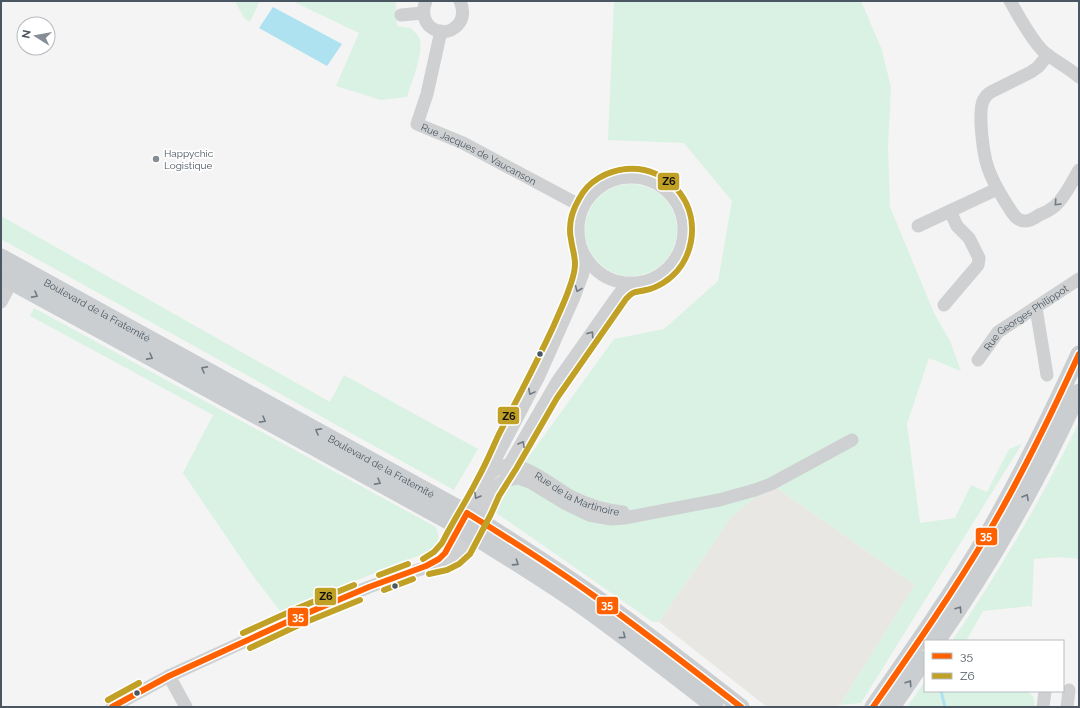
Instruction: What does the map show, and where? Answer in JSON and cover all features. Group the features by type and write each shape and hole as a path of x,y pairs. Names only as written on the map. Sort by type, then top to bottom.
{"main road":[{"name":"Boulevard de la Fraternité","path":"1,257 469,524 538,577 629,641 715,707"},
{"name":"Boulevard de la Fraternité","path":"6,279 155,360 469,524 517,544 637,626 741,707"},
{"path":"873,707 952,590 986,536 1035,447 1079,354"},
{"path":"938,640 962,605 1031,490 1079,392"},
{"path":"892,707 924,660"}],"street":[{"path":"401,15 424,7 425,20 428,25 434,29 447,31 458,24 461,19 463,12 460,1"},
{"path":"1010,1 1040,48 1079,77"},
{"name":"Rue Jacques de Vaucanson","path":"441,31 427,94 417,124 463,143 584,207"},
{"path":"1048,55 1035,70 989,93 986,96 981,109 985,159 997,189 1015,217 1020,220 1028,221 1055,206 1062,198 1079,170"},
{"path":"624,177 641,177 654,182 665,188 671,194 681,209 685,235 682,247 676,259 665,272 657,277 641,283 632,284 623,283 606,277 586,259 579,242 578,224 584,207 593,192 616,179 624,177"},
{"path":"918,226 997,189"},
{"path":"944,305 979,262 979,258 970,240 956,226 950,211"},
{"path":"112,707 169,676 321,607 426,566 439,559 469,524 490,484 497,456 538,378 574,297 583,273 584,264 582,251"},
{"path":"1,302 6,279 20,267"},
{"name":"Rue Georges Philippot","path":"978,360 998,332 1079,279"},
{"path":"490,484 509,465 557,382 614,301 620,293 632,284"},
{"path":"1036,308 1047,375"},
{"name":"Rue de la Martinoire","path":"490,484 499,484 505,480 522,479 530,482 577,510 589,515 606,518 624,518 719,500 755,490 771,484 852,440"},
{"name":"Rue de la Martinoire","path":"509,465 528,470 571,497 592,506 622,512 663,510"},
{"path":"169,676 186,707"},
{"path":"1067,707 1070,690"},
{"path":"1043,707 1045,692"}],"shaded area":[{"path":"771,484 915,585 840,705 833,707 767,707 659,622 731,517"}],"green space":[{"path":"235,1 260,1 250,22 244,18"},
{"path":"292,1 408,1 396,2 397,26 411,28 417,34 420,44 420,51 419,59 407,97 381,100 336,86 359,33"},
{"path":"614,1 861,1 882,50 891,88 888,147 890,207 934,313 950,341 961,371 929,358 907,424 920,523 955,518 971,485 987,492 1009,449 1022,444 861,703 840,705 915,585 771,484 731,517 659,622 653,622 495,512 499,498 614,339 664,329 718,281 732,201 684,143 608,140"},
{"path":"631,184 649,187 664,197 674,212 677,230 674,248 664,263 649,273 631,276 613,273 598,263 588,248 585,230 588,212 598,197 613,187"},
{"path":"1,216 330,402 344,375 478,449 454,490 1,239"},
{"path":"34,308 436,527 438,539 436,544 432,550 280,611 251,573 183,473 213,415 30,316"},
{"path":"1079,422 1079,559 1059,557 1034,559 1032,607 1029,606 983,611 967,640 953,640 970,615 1020,534"},
{"path":"924,682 924,692 1029,692 1034,698 1035,707 907,707"}],"water":[{"path":"273,7 342,44 327,66 259,28"}],"waterway":[{"path":"941,692 945,707"}],"transit line":[{"name":"Z6","path":"423,559 434,552 442,543 451,527 484,467 499,434 541,353 562,307 574,274 575,267 575,258 570,234 571,218 574,208 583,193 587,187 599,178 619,170 634,169 649,171 663,177 680,193 687,204 691,216 691,241 688,254 682,265 663,283 650,289 633,293 626,299 557,398 499,496 470,554 459,564 447,570 429,574"},
{"name":"35","path":"873,707 946,601 987,535 1035,446 1079,354"},
{"name":"35","path":"467,513 533,554 597,598 741,707"},
{"name":"35","path":"112,707 169,676 298,617 369,587 426,566 439,559 445,553 467,513"},
{"name":"Z6","path":"379,575 408,564"},
{"name":"Z6","path":"384,590 413,579"},
{"name":"Z6","path":"243,633 354,585"},
{"name":"Z6","path":"250,648 301,624 360,600"},
{"name":"Z6","path":"108,700 139,683"}],"place":[{"name":"Happychic Logistique","path":"156,159"}]}
